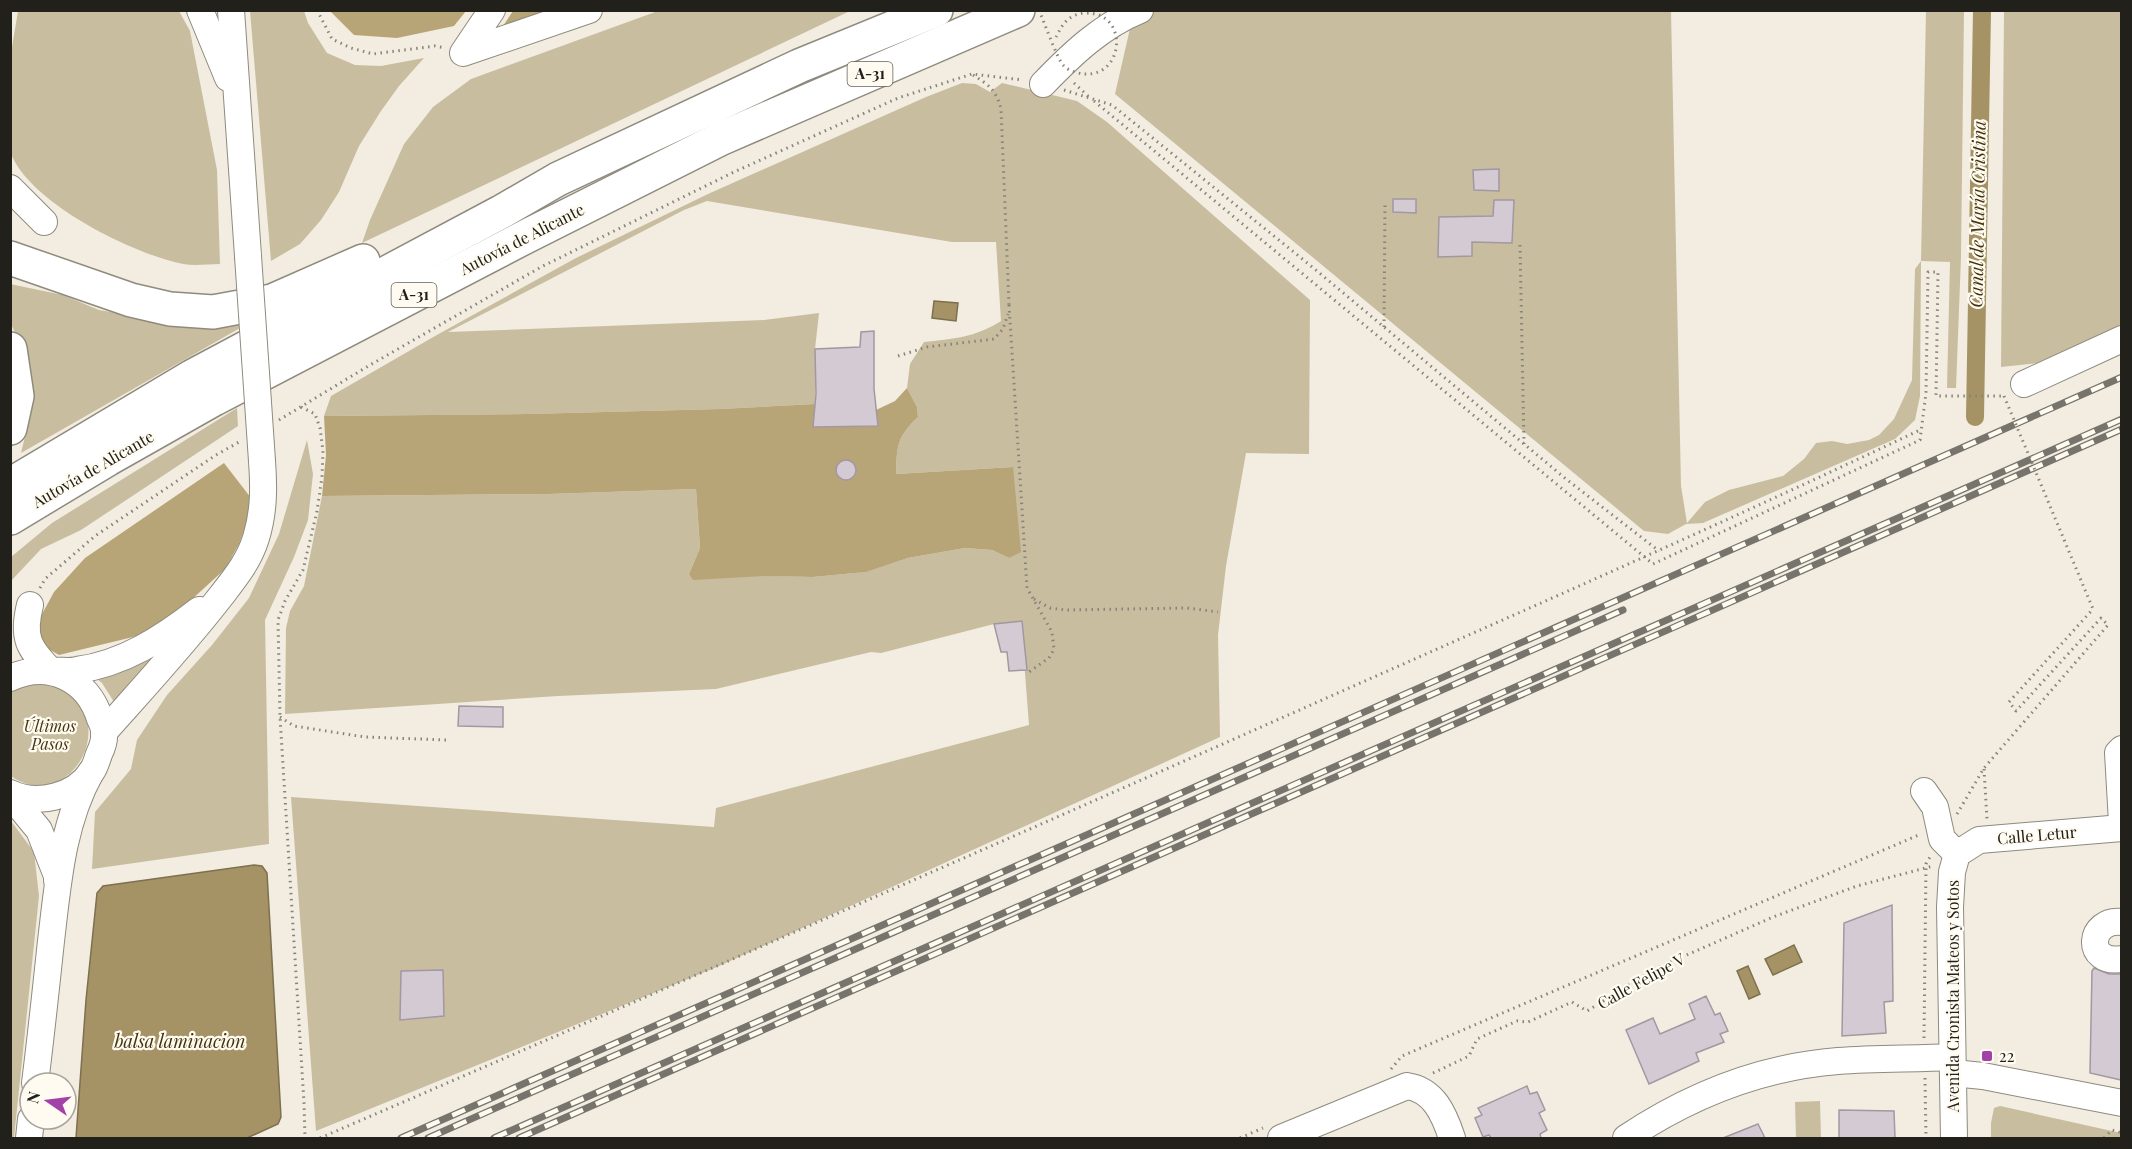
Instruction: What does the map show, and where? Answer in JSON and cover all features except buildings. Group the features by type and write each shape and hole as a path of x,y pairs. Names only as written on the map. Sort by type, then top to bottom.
{"highway":[{"name":"Autovía de Alicante","path":"10,484 193,376 501,212 558,179 799,66 936,10"},
{"name":"Autovía de Alicante","path":"10,518 108,459 225,394 722,138 1018,10"},
{"path":"10,258 131,300 170,309 213,312 272,301 305,288 498,198 558,179"},
{"path":"10,349 17,396 10,428"},
{"path":"10,542 70,498 108,459"}],"street":[{"path":"200,10 236,98"},
{"path":"104,732 172,658 236,577 256,539 263,513 264,488 231,10"},
{"path":"463,53 492,10"},
{"path":"463,53 589,10"},
{"path":"1043,84 1090,39 1119,18 1140,10"},
{"path":"10,188 44,222"},
{"path":"2024,384 2121,339"},
{"path":"10,678 24,671 76,671 124,657 153,642 222,595"},
{"path":"10,647 30,605"},
{"path":"30,605 25,628 36,656 52,671 76,682 96,705 104,732 102,747 92,772 79,794 73,812 57,880 36,1071"},
{"path":"2121,749 2118,753 2121,822"},
{"path":"10,794 20,798 46,800 70,792 92,772"},
{"name":"Avenida Cronista Mateos y Sotos","path":"1923,791 1935,807 1950,855 1954,1138"},
{"path":"10,794 39,830 57,880"},
{"name":"Calle Letur","path":"1950,855 1979,840 2121,828"},
{"path":"2121,922 2106,924 2097,931 2094,940 2096,949 2102,957 2110,961 2121,959"},
{"path":"1626,1138 1653,1120 1727,1084 1801,1066 1837,1061 1952,1065 1983,1076 2121,1103"},
{"path":"1277,1132 1396,1080 1419,1088 1434,1099 1452,1138"}],"path":[{"path":"317,10 332,39 351,48 373,54 435,46 463,53"},
{"path":"1040,10 1063,65 1075,73 1091,74 1104,70 1113,59 1117,45 1116,32 1112,24 1106,18 1094,13 1079,13 1070,17 1056,37"},
{"path":"972,74 990,86 1001,108 1009,304 1028,588 1039,612 1052,632 1054,649 1049,658 1026,674"},
{"path":"273,423 369,365 541,267 734,172 898,98 972,74 1005,77 1043,84 1112,105 1524,444 1659,550"},
{"path":"1092,99 1653,564 1920,440 1926,393 1928,272 1938,272 1936,396 2004,396 2093,609 2009,702 2016,711 2101,618 2108,625 1984,768 1988,839"},
{"path":"1384,327 1385,205"},
{"path":"1520,245 1524,444"},
{"path":"898,356 927,347 994,339 1008,319 1009,304"},
{"path":"301,407 315,414 320,428 323,451 322,477 311,544 303,570 285,601 278,620 280,717 305,1138"},
{"path":"320,1138 844,912 1803,486 1922,429"},
{"path":"30,605 45,579 95,536 216,455 244,440"},
{"path":"1028,588 1036,602 1050,608 1066,610 1187,608 1218,612"},
{"path":"280,717 294,726 365,737 446,740"},
{"path":"1396,1080 1402,1056 1933,830 1950,855"},
{"name":"Calle Felipe V","path":"1396,1080 1469,1056 1477,1039 1517,1021 1528,1022 1572,1002 1587,1011 1655,969 1773,917 1857,886 1935,866 1950,855"},
{"path":"2104,1138 2112,1130 2121,1133"},
{"path":"1240,1138 1277,1132"}],"green space":[{"path":"18,11 179,11 190,31 217,170 220,264 183,264 137,249 111,237 59,207 37,189 20,170 10,151 10,59"},
{"path":"250,11 304,11 308,23 327,53 355,65 381,66 424,58 381,111 359,146 339,192 321,220 300,244 271,261"},
{"path":"658,11 850,11 362,243 404,144 433,107 471,79"},
{"path":"1134,11 1671,11 1681,486 1687,523 1705,502 1729,490 1783,476 1804,459 1816,443 1832,441 1847,444 1869,440 1879,435 1894,419 1912,380 1915,269 1921,261 1920,396 1915,420 1895,439 1703,523 1686,524 1668,534 1644,531 1115,94"},
{"path":"1926,11 1964,11 1961,257 1956,388 1947,388 1950,262 1921,261"},
{"path":"2004,11 2121,11 2122,324 2038,363 2001,367"},
{"path":"962,83 976,84 990,92 1002,83 1077,101 1107,122 1310,300 1309,454 1246,453 1226,566 1218,635 1220,737 717,967 316,1131 291,797 714,827 716,808 1029,725 1021,621 994,624 881,653 871,652 716,689 558,696 285,714 286,628 290,611 304,586 322,496 549,494 696,489 700,548 689,574 813,577 865,572 908,558 965,548 992,550 1009,558 1013,467 896,474 897,456 902,436 918,417 917,407 907,388 910,364 924,342 973,334 1001,321 996,242 952,242 707,201 684,210 448,332 764,320 819,313 815,349 815,404 528,414 324,416 331,396 576,258 708,194"},
{"path":"10,284 63,295 99,310 172,322 238,319 240,328 21,453 29,420 29,388 26,356 11,324"},
{"path":"237,408 238,426 81,530 41,549 11,581 11,557 52,523"},
{"path":"307,440 313,474 308,520 265,620 269,844 92,869 95,812 131,769 137,740 167,695 212,645 249,598 279,534"},
{"path":"179,641 116,705 102,683 93,676"},
{"name":"Últimos Pasos","path":"46,683 71,696 85,714 88,735 83,755 71,772 54,783 34,785 11,776 11,691 20,686"},
{"path":"11,821 34,852 39,896 21,1071 18,1071 14,1138 10,1138"},
{"path":"1820,1101 1821,1138 1796,1138 1795,1102"},
{"path":"2000,1106 2121,1133 2121,1138 1991,1138 1994,1108"}],"shaded area":[{"path":"330,11 466,11 454,26 397,38 354,35"},
{"path":"513,11 553,11 501,29"},
{"path":"907,388 917,407 918,417 902,436 897,456 896,474 1013,467 1021,552 1009,558 992,550 965,548 908,558 866,572 813,577 764,576 693,580 689,574 700,548 696,489 549,494 322,496 326,455 324,416 528,414 815,404 813,427 878,426 876,410 895,401"},
{"path":"224,463 251,498 250,514 239,544 225,569 166,623 137,636 59,655 45,647 38,635 41,616 54,592 85,558"}],"water":[{"path":"934,301 958,303 956,321 932,318"},
{"name":"balsa laminacion","path":"254,865 262,866 267,873 281,1117 278,1124 247,1138 76,1138 86,1000 97,893 103,886"},
{"path":"1794,945 1802,962 1773,975 1765,959"},
{"path":"1748,966 1760,994 1749,999 1737,971"}],"waterway":[{"name":"Canal de María Cristina","path":"1975,417 1982,10"}],"railway":[{"path":"401,1138 2122,377"},
{"path":"494,1138 2122,419"},
{"path":"519,1138 2122,429"},
{"path":"428,1138 1623,610"}],"place":[{"name":"22","path":"1987,1056"}]}
